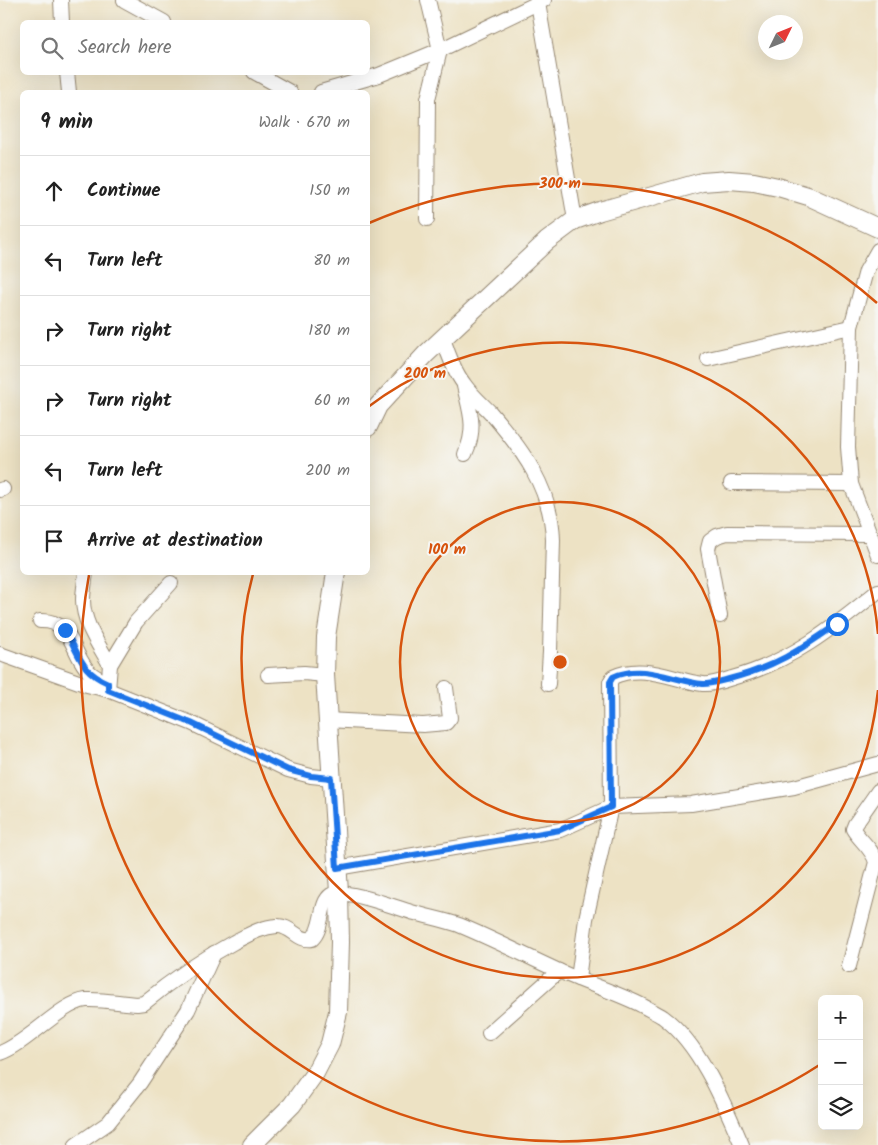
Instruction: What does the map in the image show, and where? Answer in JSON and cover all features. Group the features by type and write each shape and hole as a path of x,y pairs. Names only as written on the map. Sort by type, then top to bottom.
{"main road":[{"path":"370,423 378,406 389,393 443,338 547,241 575,220 702,182 729,180 754,182 808,196 878,228"},
{"path":"252,1145 292,1105 315,1073 330,1044 338,1012 340,991 339,892 325,675 326,637 336,575"}],"street":[{"path":"61,0 62,20"},
{"path":"124,0 160,20"},
{"path":"427,219 428,99 440,50 428,0"},
{"path":"328,90 379,75 440,50 541,1 575,220"},
{"path":"67,75 69,90"},
{"path":"259,75 286,90"},
{"path":"878,250 866,271 851,327 848,447 851,484 878,555"},
{"path":"708,359 851,327"},
{"path":"443,338 454,367 463,383 524,454 548,504 553,522 548,684"},
{"path":"463,383 473,423 465,454"},
{"path":"730,483 851,484"},
{"path":"720,616 708,549 710,541 718,536 727,533 869,534"},
{"path":"86,575 83,600 84,613 110,665"},
{"path":"108,686 110,665 136,622 170,583"},
{"path":"578,979 586,919 611,807 610,682 613,677 644,671 704,684 745,675 803,648 878,591"},
{"path":"40,621 50,621 62,627 85,668 108,686 191,723 288,770 311,776 331,778"},
{"path":"0,654 87,685 108,686"},
{"path":"268,675 304,673 325,675"},
{"path":"327,720 423,725 446,723 450,718 446,688"},
{"path":"337,868 560,830 611,807 701,802 794,787 878,764"},
{"path":"849,966 876,862 871,851 853,829 878,791"},
{"path":"0,1053 18,1043 73,1004 86,1000 128,1004 144,1003 194,964 259,929 279,925 288,928 303,939 312,939 317,935 320,927 325,902 331,895 339,892 378,900 458,924 559,971 663,1016 686,1038 696,1053 742,1145"},
{"path":"864,910 878,893"},
{"path":"76,1145 108,1123 140,1083 188,1010 214,953"},
{"path":"489,1033 559,971"}],"route":[{"path":"65,630 85,668 92,675 108,683 108,690 191,723 288,770 311,776 331,778 337,868 560,830 611,807 610,682 613,677 644,671 704,684 721,681 745,675 776,662 803,648 837,624"}]}
